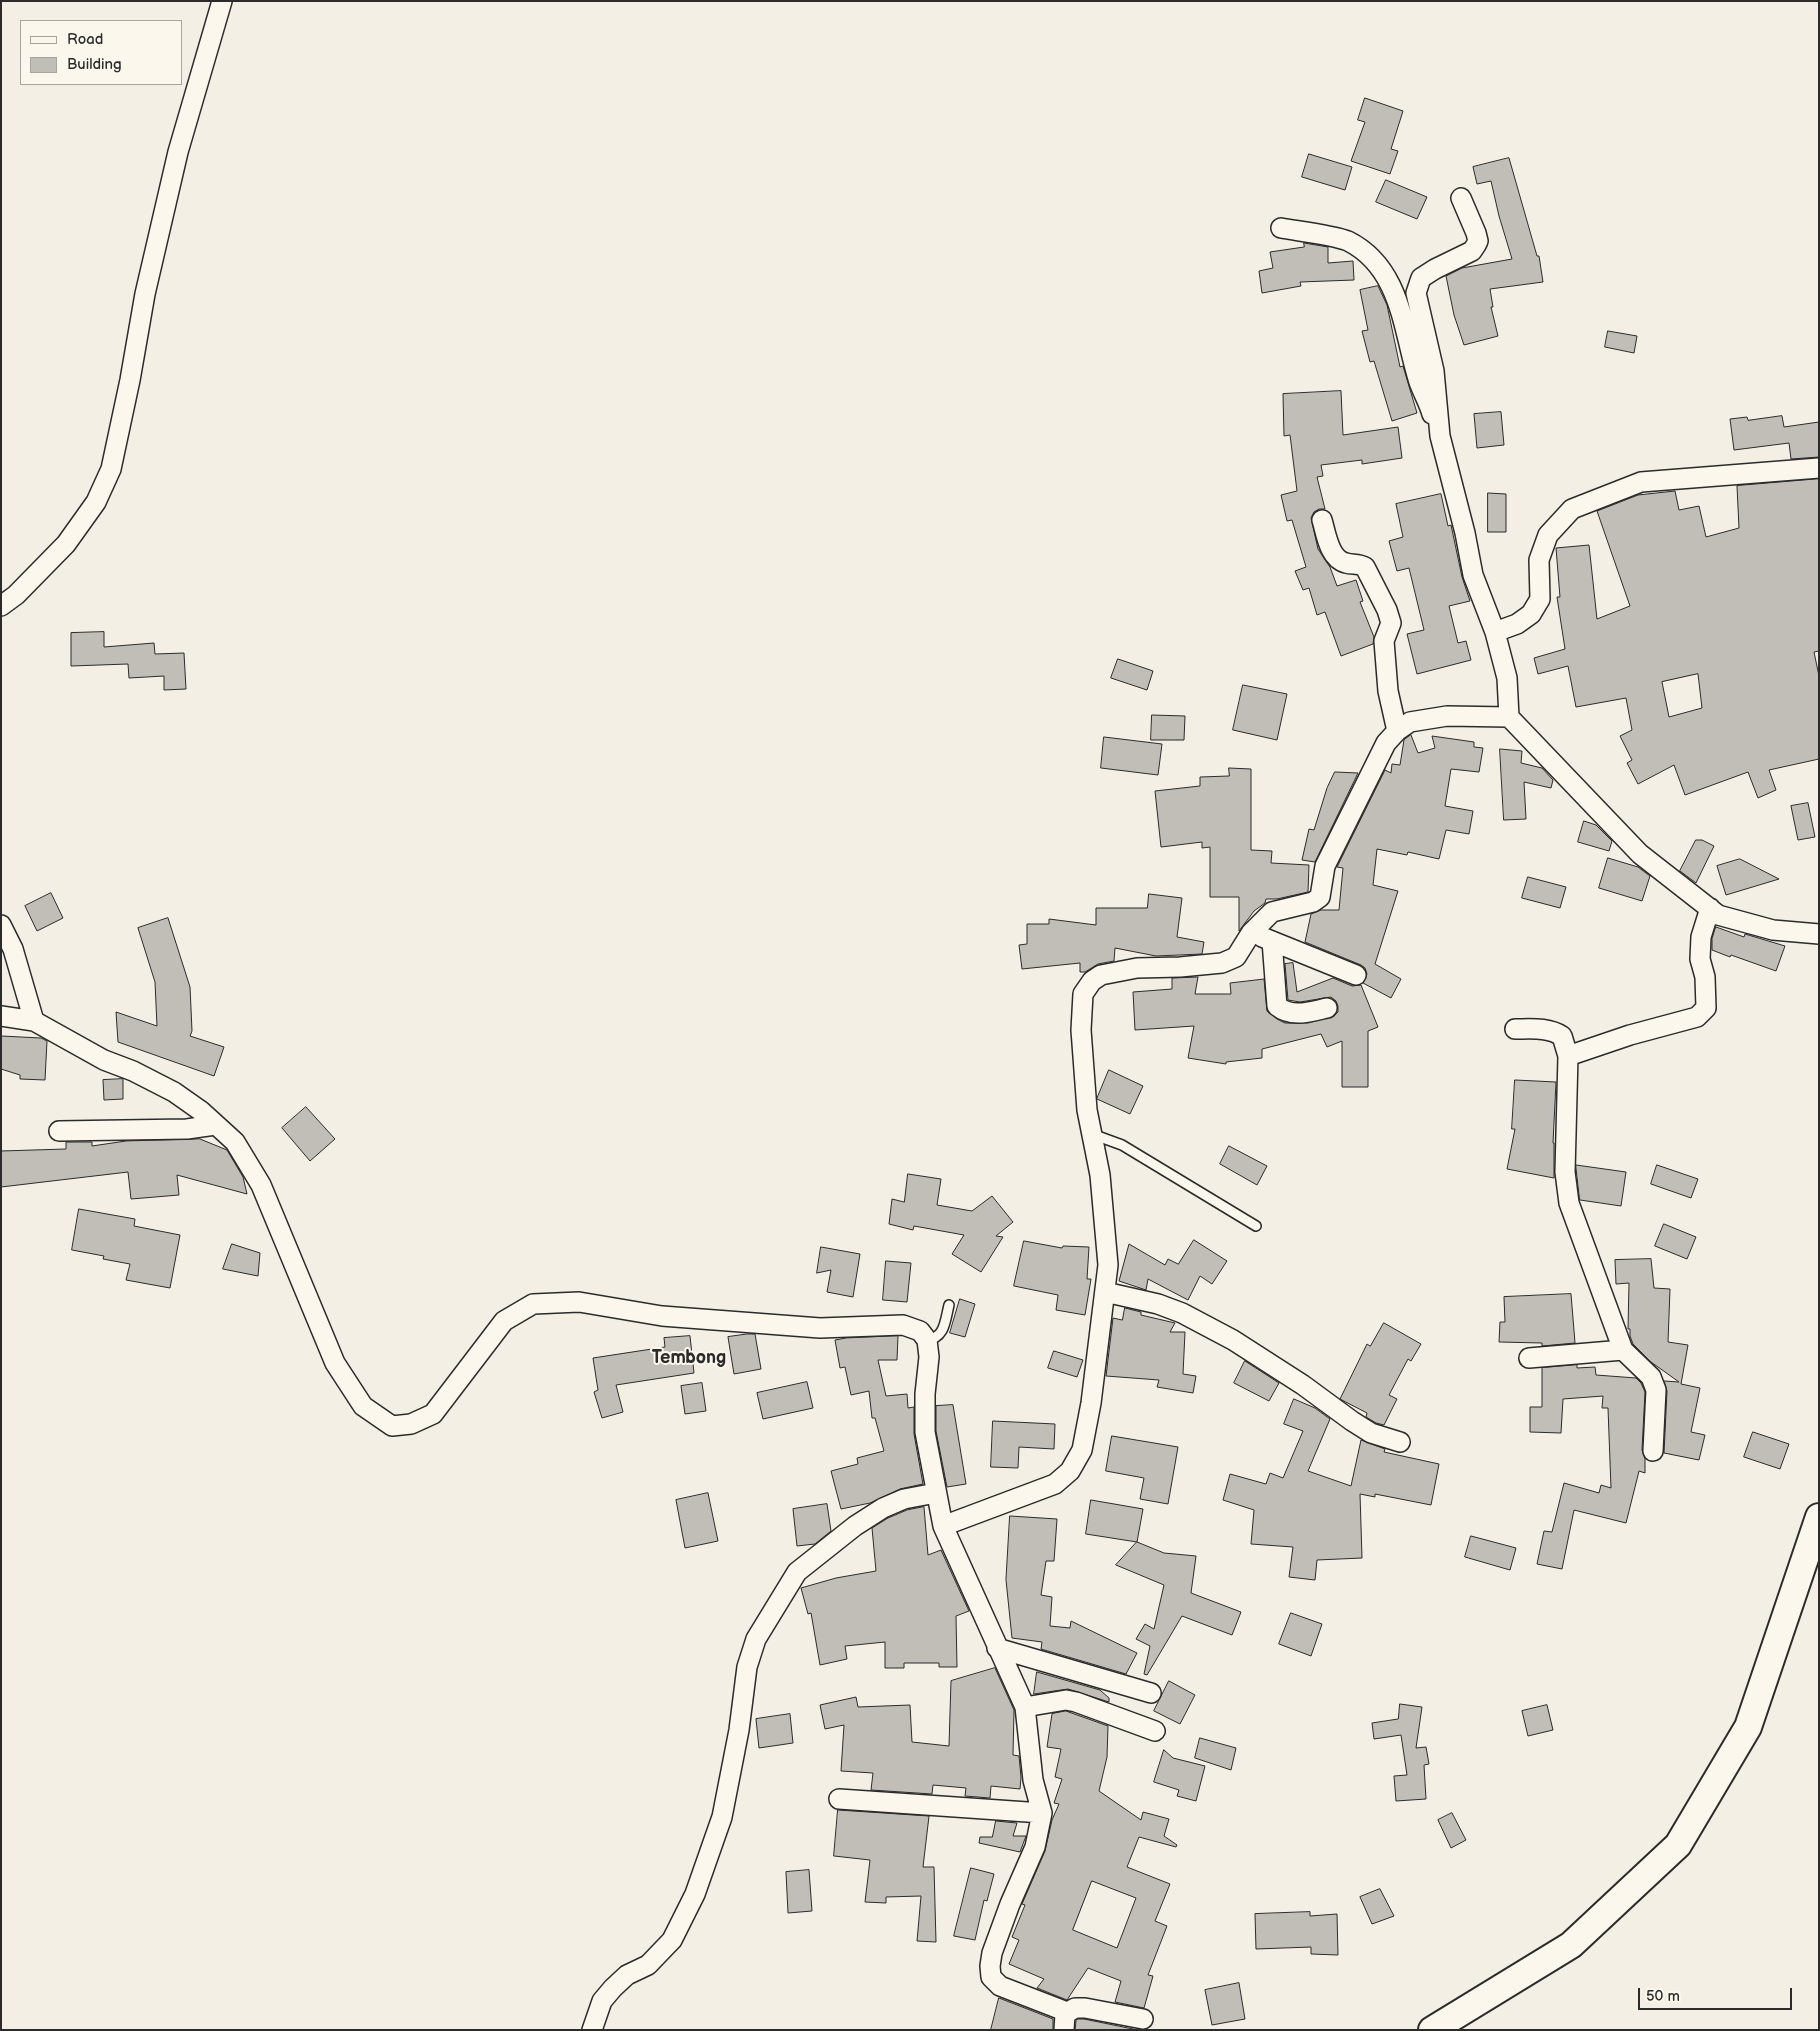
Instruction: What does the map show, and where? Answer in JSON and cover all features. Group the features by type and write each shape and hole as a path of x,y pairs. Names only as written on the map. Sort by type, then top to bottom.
{"street":[{"path":"1,606 16,595 66,544 96,502 111,469 130,380 145,294 178,152 222,1"},
{"path":"1440,436 1434,371 1416,293 1421,278 1472,251 1478,241 1461,198"},
{"path":"1281,228 1346,240 1362,250 1392,285 1402,311 1420,383 1440,436 1465,533 1473,575 1495,632 1507,678 1509,717 1640,854 1718,915 1773,930 1819,934"},
{"path":"1495,632 1517,624 1531,614 1540,599 1538,560 1548,536 1572,509 1641,482 1819,468"},
{"path":"1322,520 1332,550 1338,560 1346,563 1358,563 1365,567 1387,610 1391,623 1384,641 1388,691 1397,731"},
{"path":"943,1526 1055,1484 1070,1471 1082,1450 1088,1427 1105,1292 1107,1256 1100,1175 1087,1110 1081,1030 1084,994 1092,981 1101,975 1137,968 1180,968 1222,962 1236,957 1251,933 1272,912 1313,902 1320,897 1325,866 1386,744 1397,731 1410,722 1448,716 1509,717"},
{"path":"1568,1056 1630,1035 1697,1017 1706,1008 1705,977 1700,959 1701,937 1710,908"},
{"path":"1,925 13,949 34,1021"},
{"path":"1251,933 1356,975"},
{"path":"1272,941 1277,1006 1284,1012 1296,1014 1327,1008"},
{"path":"1,1016 34,1021 104,1060 133,1071 174,1092 201,1111 235,1142 261,1185 336,1363 363,1406 392,1426 411,1424 433,1414 504,1320 533,1304 579,1302 662,1316 820,1328 903,1325 920,1331 927,1340 929,1357 925,1394 925,1432 943,1526 1025,1707 1033,1780 1042,1813 1035,1846 992,1954 991,1977 1000,1986 1062,2010 1065,2022"},
{"path":"1515,1029 1546,1029 1562,1036 1568,1056 1565,1172 1569,1203 1623,1350 1651,1377 1656,1390 1653,1451"},
{"path":"59,1131 187,1128 215,1125"},
{"path":"1105,1292 1158,1304 1182,1313 1233,1340 1370,1433 1400,1442"},
{"path":"1529,1358 1623,1350"},
{"path":"592,2030 602,2001 627,1975 648,1965 672,1940 695,1894 722,1817 739,1730 747,1666 756,1639 797,1572 855,1526 883,1508 904,1499 936,1493"},
{"path":"1432,2030 1571,1945 1678,1845 1748,1727 1819,1517"},
{"path":"998,1648 1151,1693"},
{"path":"1025,1707 1066,1700 1155,1731"},
{"path":"839,1799 1042,1813"},
{"path":"1065,2022 1075,2008 1143,2019"}],"lane":[{"path":"1092,1134 1122,1144 1256,1226"},
{"path":"927,1340 934,1340 940,1335 949,1305"}],"building":[{"path":"1365,98 1403,111 1391,149 1398,151 1390,174 1351,161 1365,122 1358,120"},
{"path":"1309,154 1352,167 1345,190 1302,177"},
{"path":"1509,158 1537,256 1539,256 1543,282 1490,289 1493,307 1491,307 1498,336 1464,345 1454,315 1446,276 1462,268 1512,259 1491,181 1477,184 1473,167"},
{"path":"1386,180 1427,197 1417,219 1376,202"},
{"path":"1304,243 1328,247 1328,263 1353,261 1354,280 1300,282 1301,286 1262,293 1259,271 1273,268 1270,252 1304,247"},
{"path":"1378,286 1387,305 1400,367 1403,366 1417,413 1392,421 1374,361 1370,362 1362,331 1368,330 1360,290"},
{"path":"1608,331 1637,336 1634,353 1605,347"},
{"path":"1341,391 1343,435 1398,427 1402,458 1362,464 1362,460 1321,465 1323,476 1317,477 1325,509 1319,509 1314,512 1311,518 1318,549 1330,567 1337,586 1356,580 1363,601 1360,602 1374,637 1373,644 1341,656 1325,612 1317,615 1309,588 1303,590 1295,571 1306,567 1292,520 1287,521 1281,495 1297,491 1290,435 1284,436 1283,394"},
{"path":"1501,412 1504,445 1477,448 1474,414"},
{"path":"1782,416 1784,427 1819,422 1819,457 1791,459 1789,443 1734,450 1730,419 1747,417 1748,420"},
{"path":"1819,479 1819,651 1814,652 1819,676 1819,759 1769,770 1776,790 1758,798 1748,772 1685,795 1674,765 1638,784 1627,763 1632,760 1620,736 1632,730 1626,698 1576,707 1568,666 1538,674 1534,658 1565,649 1557,597 1560,597 1556,548 1589,545 1597,619 1630,606 1597,511 1638,495 1675,491 1679,510 1699,506 1706,537 1739,528 1737,486","holes":["1698,674 1702,708 1669,717 1662,682"]},
{"path":"1488,493 1506,494 1506,532 1488,532"},
{"path":"1441,494 1448,526 1451,525 1462,577 1470,601 1449,606 1458,643 1466,641 1471,660 1417,674 1407,634 1424,630 1409,568 1397,571 1389,541 1403,537 1396,504"},
{"path":"104,632 104,647 154,643 155,654 184,653 186,689 164,690 164,676 129,678 128,664 71,666 71,633"},
{"path":"1118,659 1153,671 1147,690 1111,678"},
{"path":"1243,685 1287,694 1277,740 1233,730"},
{"path":"1152,715 1185,716 1184,740 1151,740"},
{"path":"1411,735 1418,753 1435,748 1432,736 1474,742 1474,747 1483,748 1479,772 1451,769 1445,806 1473,811 1469,834 1446,830 1439,859 1408,852 1407,855 1377,849 1373,885 1398,891 1375,964 1401,979 1391,998 1363,983 1367,974 1365,968 1361,965 1305,942 1311,914 1321,910 1339,910 1343,868 1337,867 1385,770 1391,773 1392,764 1400,765 1404,740"},
{"path":"1104,737 1162,744 1158,775 1101,768"},
{"path":"1500,749 1522,751 1521,763 1542,768 1553,780 1551,788 1524,782 1526,819 1504,820"},
{"path":"1229,768 1251,769 1251,850 1272,851 1271,863 1309,865 1308,892 1277,899 1266,899 1265,903 1254,911 1239,931 1239,897 1210,897 1210,847 1202,848 1202,842 1161,847 1155,791 1200,786 1200,777 1229,776"},
{"path":"1335,772 1358,773 1315,862 1302,860 1309,829 1314,830 1327,788"},
{"path":"1808,803 1815,837 1798,840 1791,806"},
{"path":"1584,821 1596,825 1612,841 1609,851 1578,842"},
{"path":"1696,840 1702,840 1714,846 1696,883 1680,871"},
{"path":"1608,858 1638,867 1650,876 1642,901 1599,888"},
{"path":"1740,859 1779,879 1726,895 1717,866"},
{"path":"1528,877 1566,887 1560,908 1522,898"},
{"path":"51,893 63,918 37,931 25,906"},
{"path":"1149,894 1182,898 1177,937 1204,942 1202,954 1156,956 1115,948 1114,961 1098,964 1085,972 1080,972 1080,963 1022,969 1019,945 1027,944 1027,924 1049,924 1049,919 1096,925 1096,908 1147,908"},
{"path":"168,918 190,987 192,1031 190,1036 224,1047 214,1076 118,1042 116,1012 157,1026 155,982 138,928"},
{"path":"1716,927 1744,937 1745,934 1785,946 1776,971 1712,950 1712,939"},
{"path":"1293,963 1297,992 1333,978 1352,986 1361,985 1378,1027 1368,1031 1368,1087 1342,1087 1342,1041 1327,1047 1321,1034 1262,1049 1262,1058 1226,1062 1226,1064 1188,1058 1194,1026 1135,1030 1133,992 1172,989 1172,978 1198,977 1195,994 1231,994 1230,983 1264,979 1267,1011 1277,1019 1285,1023 1308,1023 1334,1016 1338,1012 1338,1006 1331,997 1300,1002 1288,1000 1285,964"},
{"path":"1,1036 41,1038 47,1041 45,1080 20,1079 20,1075 1,1069"},
{"path":"1109,1070 1143,1086 1130,1114 1097,1099"},
{"path":"123,1079 123,1099 104,1100 103,1080"},
{"path":"1515,1080 1556,1082 1553,1143 1554,1178 1507,1169 1515,1129 1512,1129"},
{"path":"306,1107 335,1139 310,1161 282,1128"},
{"path":"200,1139 227,1150 243,1177 247,1194 177,1175 179,1195 131,1199 128,1172 1,1187 1,1151 66,1149 66,1142 92,1142 92,1146 126,1141"},
{"path":"1229,1146 1267,1166 1257,1185 1220,1164"},
{"path":"1576,1165 1626,1172 1621,1206 1580,1200"},
{"path":"1657,1165 1698,1179 1691,1198 1651,1184"},
{"path":"908,1174 941,1179 937,1205 972,1211 992,1196 1013,1222 996,1236 1003,1237 981,1272 952,1254 964,1235 914,1226 913,1230 889,1224 892,1199 904,1202"},
{"path":"79,1209 135,1219 134,1226 180,1235 170,1288 126,1280 130,1264 103,1259 104,1256 72,1250"},
{"path":"1664,1224 1696,1237 1687,1259 1655,1246"},
{"path":"1194,1240 1227,1261 1212,1284 1200,1276 1188,1300 1148,1279 1146,1290 1119,1281 1129,1244 1165,1265 1168,1259 1178,1264"},
{"path":"1024,1241 1062,1248 1063,1246 1089,1247 1087,1279 1091,1279 1085,1315 1056,1310 1058,1295 1014,1286"},
{"path":"232,1244 260,1253 258,1276 223,1269"},
{"path":"821,1247 860,1254 853,1297 827,1292 831,1270 817,1273"},
{"path":"1651,1259 1654,1288 1670,1289 1668,1342 1688,1345 1681,1384 1700,1388 1691,1432 1705,1435 1699,1460 1664,1453 1667,1391 1664,1381 1679,1382 1651,1362 1633,1344 1630,1329 1628,1329 1629,1283 1616,1284 1615,1260"},
{"path":"886,1261 911,1263 907,1302 883,1300"},
{"path":"1571,1294 1575,1343 1542,1346 1542,1343 1499,1342 1500,1322 1505,1322 1504,1297"},
{"path":"960,1299 975,1304 965,1337 950,1333"},
{"path":"1125,1308 1141,1312 1141,1315 1175,1323 1170,1332 1185,1332 1183,1374 1196,1376 1193,1393 1157,1387 1159,1380 1106,1376 1113,1318 1122,1320"},
{"path":"1384,1323 1421,1344 1411,1361 1408,1359 1389,1395 1397,1399 1384,1425 1376,1423 1366,1417 1367,1413 1340,1399 1367,1344 1370,1346"},
{"path":"755,1334 761,1369 734,1374 728,1337"},
{"path":"690,1336 694,1373 616,1385 623,1412 602,1418 594,1392 598,1390 593,1358 665,1347 664,1338"},
{"path":"898,1336 897,1360 878,1360 886,1396 907,1394 908,1408 914,1407 914,1434 923,1484 900,1489 870,1503 841,1509 831,1471 858,1464 857,1458 884,1451 875,1418 872,1418 869,1391 851,1395 845,1367 840,1368 835,1340"},
{"path":"1054,1351 1083,1360 1077,1377 1048,1368"},
{"path":"1245,1361 1279,1383 1269,1401 1234,1383"},
{"path":"1577,1365 1577,1368 1595,1367 1596,1375 1636,1378 1641,1383 1645,1392 1642,1450 1645,1459 1645,1473 1639,1471 1626,1523 1574,1510 1562,1569 1537,1564 1544,1531 1552,1532 1564,1483 1599,1493 1601,1485 1611,1488 1608,1408 1602,1408 1603,1396 1563,1399 1561,1433 1530,1432 1530,1407 1542,1407 1542,1368"},
{"path":"807,1382 813,1408 763,1419 757,1393"},
{"path":"702,1383 706,1411 685,1414 681,1386"},
{"path":"1294,1399 1315,1408 1330,1419 1308,1471 1351,1486 1361,1440 1385,1449 1384,1452 1439,1464 1431,1505 1375,1494 1375,1497 1360,1494 1362,1558 1317,1560 1315,1580 1289,1577 1293,1547 1251,1544 1254,1510 1223,1500 1230,1474 1266,1484 1270,1473 1283,1478 1303,1431 1284,1424"},
{"path":"953,1405 966,1484 947,1487 936,1431 936,1406"},
{"path":"993,1421 1055,1424 1054,1449 1019,1447 1018,1468 991,1467"},
{"path":"1753,1432 1789,1444 1780,1469 1744,1457"},
{"path":"1112,1436 1178,1447 1168,1504 1140,1499 1144,1478 1106,1471"},
{"path":"708,1493 718,1541 685,1548 676,1500"},
{"path":"1091,1500 1143,1509 1137,1542 1086,1534"},
{"path":"827,1504 831,1531 815,1544 797,1546 793,1509"},
{"path":"924,1507 928,1555 941,1550 969,1611 956,1616 957,1667 939,1667 939,1663 904,1663 904,1668 885,1668 885,1642 845,1646 847,1659 820,1665 811,1613 808,1614 801,1588 836,1578 876,1571 872,1528 888,1518 907,1510"},
{"path":"1010,1516 1057,1519 1054,1561 1046,1561 1041,1595 1052,1597 1050,1626 1070,1628 1071,1621 1137,1653 1126,1674 1041,1649 1042,1642 1012,1638 1006,1580"},
{"path":"1471,1536 1516,1548 1510,1570 1465,1557"},
{"path":"1137,1542 1164,1553 1196,1556 1191,1593 1241,1612 1232,1635 1182,1616 1147,1675 1144,1674 1150,1646 1136,1639 1145,1624 1154,1629 1164,1585 1116,1565"},
{"path":"1291,1613 1322,1624 1311,1656 1279,1644"},
{"path":"995,1668 1014,1710 1013,1755 1019,1756 1020,1789 991,1786 990,1798 965,1796 966,1788 933,1785 932,1794 871,1790 873,1773 841,1771 844,1725 825,1729 820,1705 856,1697 858,1707 910,1705 912,1742 949,1746 951,1681"},
{"path":"1037,1672 1100,1690 1109,1698 1109,1702 1068,1689 1034,1694"},
{"path":"1169,1681 1195,1695 1180,1724 1154,1711"},
{"path":"1400,1704 1422,1707 1416,1748 1426,1747 1429,1764 1424,1765 1426,1799 1396,1801 1394,1776 1407,1775 1401,1735 1374,1739 1372,1723 1398,1719"},
{"path":"1547,1705 1553,1730 1528,1736 1522,1711"},
{"path":"1066,1711 1108,1726 1107,1757 1099,1791 1141,1820 1143,1812 1169,1819 1164,1836 1177,1845 1176,1847 1139,1837 1127,1867 1170,1884 1155,1921 1167,1926 1148,1975 1153,1976 1144,2008 1115,2002 1121,1981 1088,1968 1067,2000 1037,1988 1044,1979 1009,1964 1019,1940 1012,1937 1025,1905 1022,1904 1045,1851 1052,1820 1059,1804 1054,1803 1062,1779 1055,1777 1061,1749 1047,1747 1052,1714","holes":["1092,1881 1136,1898 1117,1948 1073,1930"]},
{"path":"790,1714 793,1743 759,1748 756,1719"},
{"path":"1200,1738 1236,1748 1231,1770 1195,1758"},
{"path":"1164,1750 1173,1758 1205,1766 1196,1801 1177,1796 1179,1790 1154,1782"},
{"path":"838,1810 929,1816 923,1867 934,1867 936,1942 917,1941 921,1896 886,1897 886,1903 865,1902 870,1860 834,1856"},
{"path":"1452,1813 1466,1840 1451,1848 1438,1820"},
{"path":"996,1821 1017,1823 1013,1836 1026,1836 1020,1852 979,1843 980,1837 992,1837"},
{"path":"971,1868 994,1874 987,1901 984,1900 975,1940 954,1936"},
{"path":"809,1870 812,1911 788,1913 786,1872"},
{"path":"1380,1889 1394,1916 1372,1924 1360,1897"},
{"path":"1310,1912 1310,1916 1337,1914 1338,1955 1311,1954 1311,1947 1256,1949 1255,1914"},
{"path":"1239,1983 1245,2019 1212,2025 1205,1990"},
{"path":"999,1998 1053,2019 1053,2030 991,2030"},
{"path":"1078,2019 1084,2019 1138,2030 1075,2030"}],"district":[{"name":"Tembong","path":"689,1358"}]}
